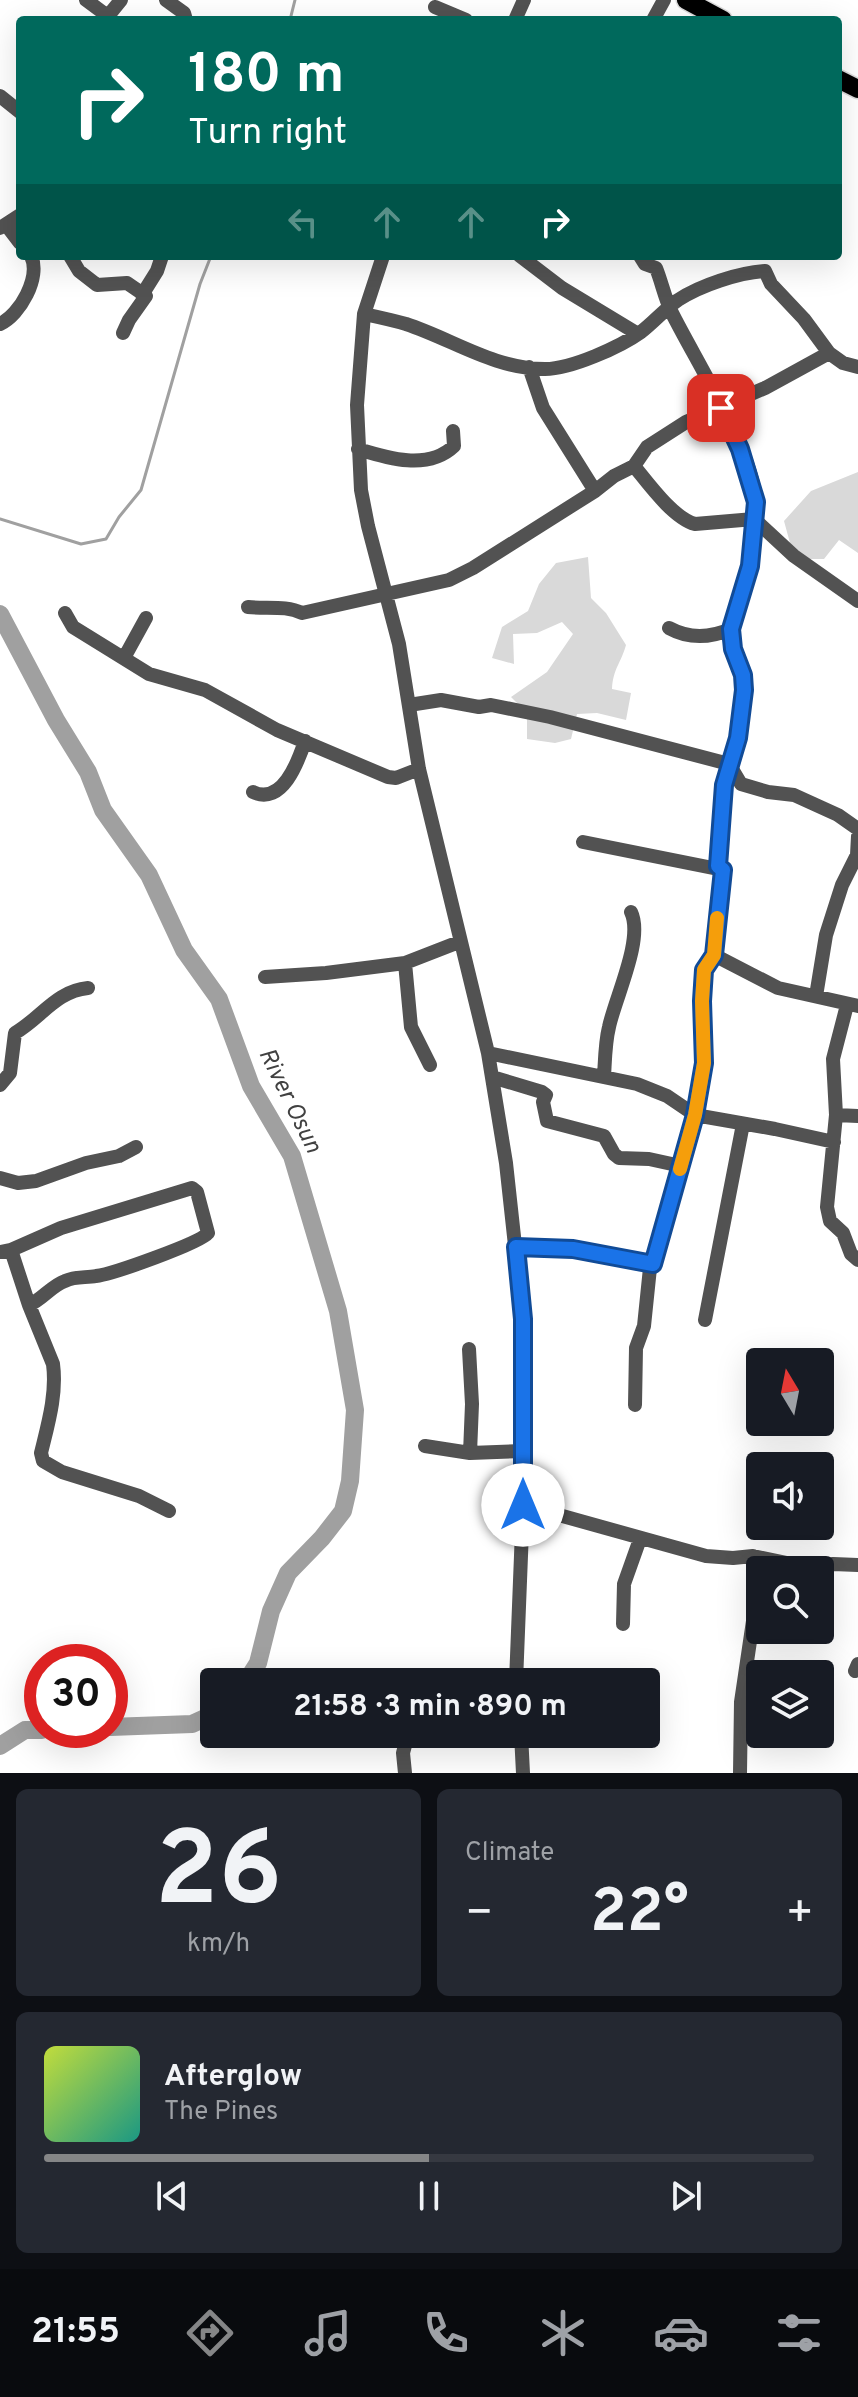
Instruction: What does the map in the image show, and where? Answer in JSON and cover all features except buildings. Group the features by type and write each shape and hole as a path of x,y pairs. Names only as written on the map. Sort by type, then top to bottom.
{"main road":[{"path":"686,0 708,6"}],"street":[{"path":"86,0 107,16"},
{"path":"166,0 185,16"},
{"path":"435,7 456,16"},
{"path":"0,96 16,109"},
{"path":"0,324 8,320 29,289 35,268 32,260"},
{"path":"72,260 79,271 97,285 127,283 146,299 123,333"},
{"path":"142,295 161,260"},
{"path":"382,260 364,314 357,405 358,449 368,526 399,644 419,769 488,1053 516,1247 523,1319 523,1505 517,1668"},
{"path":"525,260 562,288 638,334"},
{"path":"642,260 656,268 727,416 750,476 756,502 750,566 731,629 744,690 738,738 724,785 718,866 723,870"},
{"path":"364,314 406,324 489,358 544,369 568,366 638,334 671,300 710,285 765,271 771,284 804,319 829,353 843,363 858,367"},
{"path":"248,607 271,610 291,607 302,613 449,580 634,466 647,447 664,435 686,422 765,388 829,353"},
{"path":"529,367 543,408 595,491"},
{"path":"358,449 395,460 411,461 451,449 454,446 453,431"},
{"path":"634,466 651,488 687,522 754,519 794,556 858,601"},
{"path":"65,613 73,627 149,674 205,690 277,730 388,777 396,778 419,769"},
{"path":"124,658 146,618"},
{"path":"669,628 690,636 720,634 731,629"},
{"path":"409,705 441,700 479,707 491,705 550,717 729,764 741,784 794,795 838,815 858,829"},
{"path":"253,792 267,794 283,786 305,741"},
{"path":"816,996 826,935 842,885 857,855 858,836"},
{"path":"583,842 723,870"},
{"path":"635,1405 636,1348 644,1326 650,1268 695,1115 704,1063 704,970 714,955 723,870"},
{"path":"604,1077 607,1031 633,939 635,922 631,912"},
{"path":"265,977 405,963 459,942"},
{"path":"714,955 778,988 853,1005 833,1059 836,1115 828,1218 843,1233 851,1254 858,1260"},
{"path":"405,963 411,1027 430,1065"},
{"path":"0,1085 10,1073 15,1033 66,993 88,988"},
{"path":"488,1053 637,1084 667,1096 695,1115 834,1142"},
{"path":"492,1077 542,1092 546,1095 543,1102 547,1121 604,1136 619,1158 649,1159 681,1166"},
{"path":"836,1115 858,1116"},
{"path":"705,1320 743,1124"},
{"path":"0,1178 18,1183 36,1181 86,1163 119,1156 136,1147"},
{"path":"29,1305 43,1299 63,1281 98,1276 158,1258 207,1236 197,1192 192,1188 185,1189 41,1235 5,1251 55,1374 41,1453 43,1461 62,1472 139,1496 169,1511"},
{"path":"516,1247 573,1249 653,1264"},
{"path":"469,1349 472,1404 470,1453"},
{"path":"425,1446 470,1453 523,1451"},
{"path":"523,1505 706,1556 746,1557"},
{"path":"623,1624 624,1584 640,1539"},
{"path":"834,1564 858,1565"},
{"path":"740,1773 741,1702 750,1644"},
{"path":"404,1748 405,1773"},
{"path":"522,1748 523,1773"}],"shaded area":[{"path":"858,472 858,553 839,540 824,559 807,559 790,543 784,521 811,491"},
{"path":"588,557 591,598 606,613 626,645 612,689 631,693 626,720 597,713 577,714 571,739 555,743 527,739 527,713 511,697 547,672 573,634 562,622 537,633 513,634 514,664 492,658 502,627 528,611 539,584 556,563"}],"waterway":[{"path":"291,16 295,0"},
{"path":"0,519 81,544 106,539 141,490 209,260"},
{"name":"River Osun","path":"0,614 56,720 88,772 103,810 149,875 184,950 219,999 251,1086 292,1156 338,1311 355,1410 350,1481 343,1511 288,1573 271,1611 255,1668"},
{"name":"River Osun","path":"128,1726 192,1724 200,1720"},
{"name":"River Osun","path":"0,1746 24,1731"}],"slow traffic":[{"path":"680,1169 695,1115 704,1063 704,970 714,955 717,918"}],"route":[{"path":"523,1505 523,1319 516,1247 557,1251 573,1249 629,1262 653,1264 695,1115 704,1063 704,970 714,955 723,870 718,866 724,785 738,738 743,707 743,675 733,649 731,629 750,566 756,502 740,449 721,408"}]}
